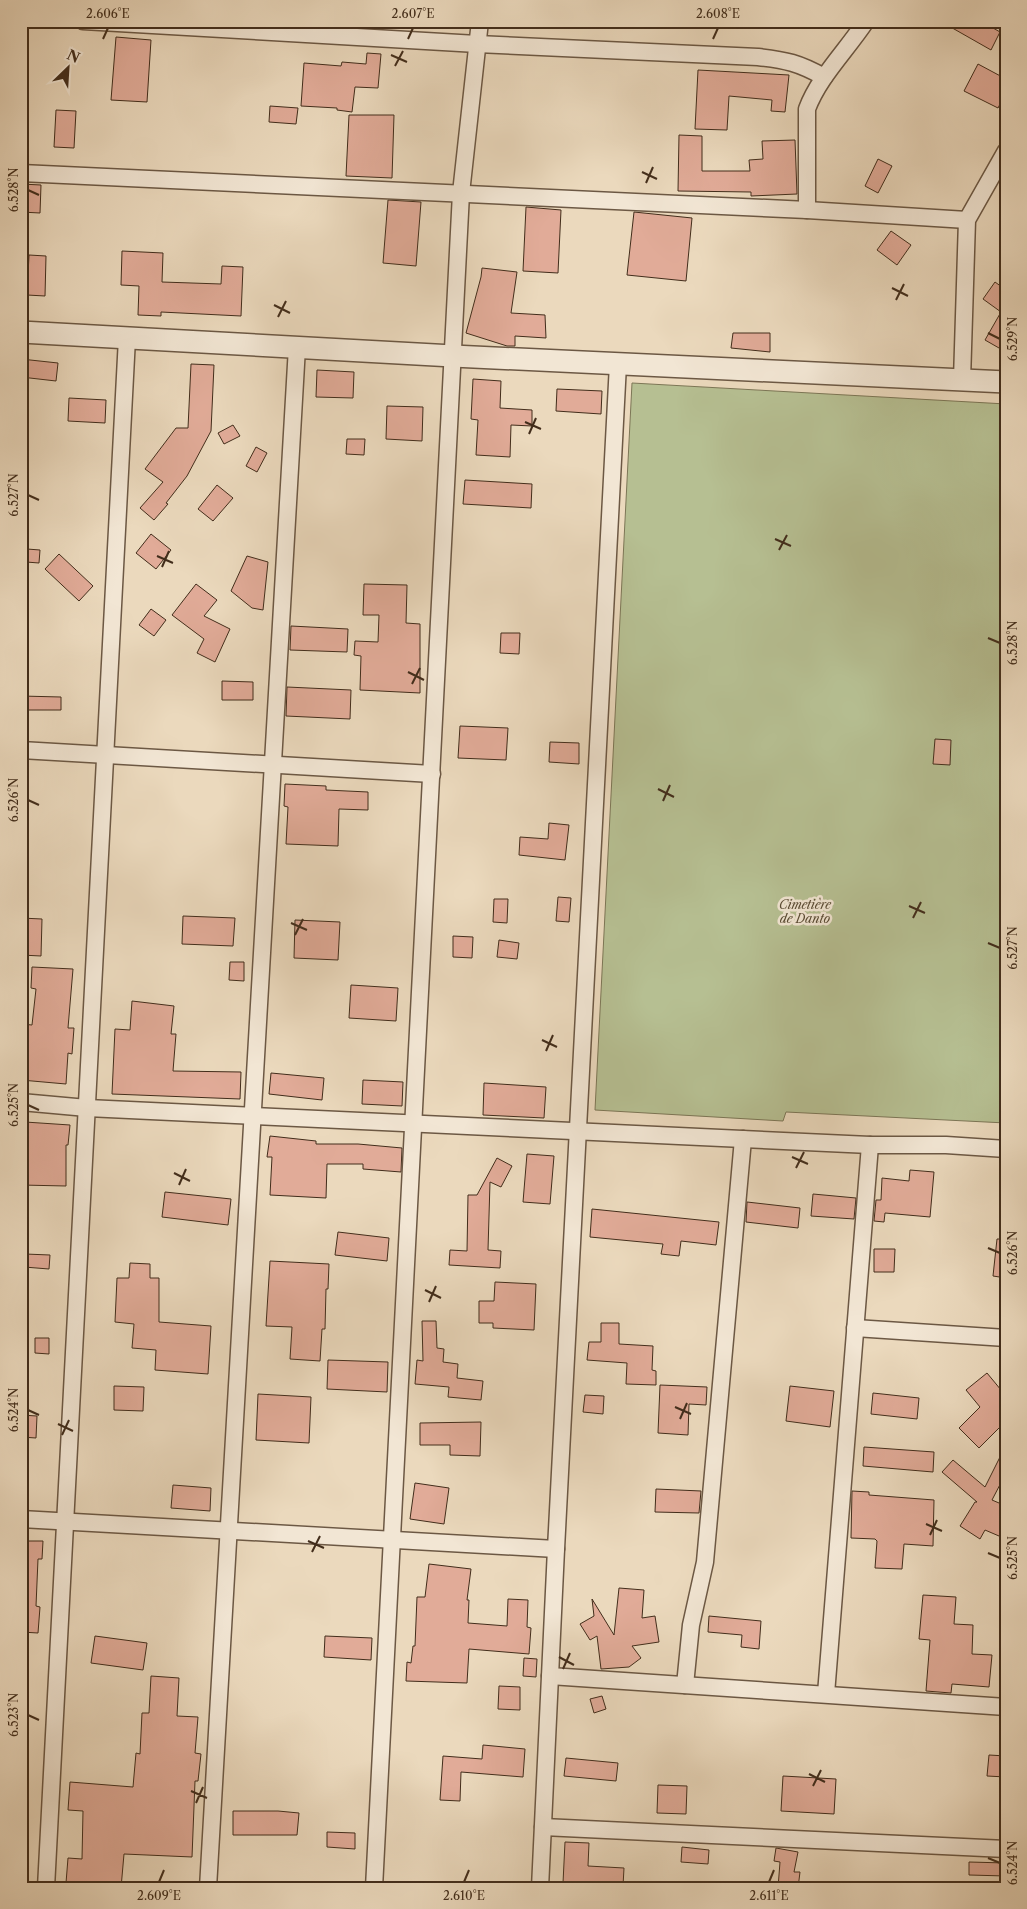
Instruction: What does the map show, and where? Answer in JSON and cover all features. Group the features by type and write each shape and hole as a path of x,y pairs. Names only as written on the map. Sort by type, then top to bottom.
{"street":[{"path":"83,21 477,44 780,59 801,64 824,77"},
{"path":"374,1888 461,193 480,21"},
{"path":"807,210 807,109 813,94 824,77 866,21"},
{"path":"962,380 967,220 1006,151"},
{"path":"21,173 807,210 967,220"},
{"path":"21,332 454,356 1006,382"},
{"path":"46,1888 127,338"},
{"path":"208,1888 297,347"},
{"path":"540,1888 618,364"},
{"path":"21,750 432,774"},
{"path":"21,1102 87,1108 870,1146 946,1145 1006,1149"},
{"path":"685,1685 691,1625 705,1562 743,1139"},
{"path":"826,1694 870,1146"},
{"path":"856,1328 1006,1338"},
{"path":"21,1519 556,1549"},
{"path":"550,1676 1006,1707"},
{"path":"543,1827 1006,1850"}],"green space":[{"name":"Cimetière de Danto","path":"632,383 1006,404 1006,1123 786,1112 783,1121 595,1110"}],"building":[{"path":"940,21 981,21 1000,32 991,50"},
{"path":"116,37 151,40 147,102 111,100"},
{"path":"367,53 381,54 378,88 355,87 352,112 337,110 337,108 301,106 304,63 341,66 342,62 366,64"},
{"path":"978,64 1006,79 1006,93 998,108 964,91"},
{"path":"698,70 789,75 785,112 771,111 772,100 729,96 727,130 695,129"},
{"path":"270,106 298,108 296,124 269,122"},
{"path":"56,110 76,111 74,148 54,147"},
{"path":"349,115 394,115 392,178 346,176"},
{"path":"679,135 702,136 702,171 750,171 749,160 763,159 762,141 795,140 797,194 751,196 751,192 678,191"},
{"path":"878,159 892,166 878,193 865,186"},
{"path":"21,184 41,185 40,213 21,212"},
{"path":"388,200 421,202 416,266 383,263"},
{"path":"526,207 561,210 558,273 523,271"},
{"path":"634,212 692,218 686,281 627,275"},
{"path":"891,231 911,245 897,265 877,250"},
{"path":"122,251 163,253 162,282 221,284 222,266 243,267 241,316 161,312 161,316 138,315 139,286 121,285"},
{"path":"29,255 46,256 45,296 27,295"},
{"path":"482,268 517,272 511,313 545,315 546,338 515,336 515,346 507,346 466,333"},
{"path":"995,282 1006,290 1006,352 985,340 1001,312 983,299"},
{"path":"733,333 770,333 770,352 731,348"},
{"path":"21,359 58,363 56,381 21,377"},
{"path":"191,364 214,365 211,431 187,476 166,503 168,504 154,520 140,508 163,482 145,469 176,428 188,428"},
{"path":"317,370 354,372 353,398 316,397"},
{"path":"473,379 501,381 500,408 532,410 532,426 511,425 510,457 476,455 478,420 471,419"},
{"path":"557,389 602,391 601,414 556,411"},
{"path":"69,398 106,400 105,423 68,421"},
{"path":"387,406 423,407 422,441 386,439"},
{"path":"233,425 240,436 224,444 218,433"},
{"path":"347,439 365,439 364,455 346,454"},
{"path":"256,447 267,453 257,472 246,466"},
{"path":"465,480 532,484 531,508 463,504"},
{"path":"217,485 233,498 213,521 198,509"},
{"path":"151,534 171,550 156,569 136,553"},
{"path":"27,549 40,550 39,563 26,562"},
{"path":"59,554 93,586 79,601 45,569"},
{"path":"247,556 268,562 263,610 252,608 231,591"},
{"path":"196,584 217,600 204,616 230,629 215,662 197,653 204,639 172,615"},
{"path":"364,584 407,585 406,623 420,624 420,693 360,690 361,656 354,655 355,641 378,642 379,615 363,615"},
{"path":"151,609 166,620 154,636 139,625"},
{"path":"291,626 348,629 347,652 290,650"},
{"path":"501,633 520,633 519,654 500,653"},
{"path":"222,681 253,682 253,700 222,700"},
{"path":"287,687 351,690 350,719 286,716"},
{"path":"21,696 61,697 61,710 21,710"},
{"path":"460,726 508,728 506,760 458,758"},
{"path":"935,739 951,740 950,765 933,764"},
{"path":"550,742 579,743 579,764 549,762"},
{"path":"285,784 326,786 326,790 368,792 368,810 339,809 338,846 286,844 288,807 284,806"},
{"path":"549,823 569,825 565,860 519,855 520,837 548,839"},
{"path":"558,897 571,898 569,922 556,921"},
{"path":"494,899 508,899 507,923 493,922"},
{"path":"183,916 235,918 233,946 182,944"},
{"path":"21,918 42,919 41,956 21,955"},
{"path":"295,920 340,922 338,960 294,958"},
{"path":"453,936 473,937 472,958 453,957"},
{"path":"499,940 519,943 517,959 497,957"},
{"path":"230,962 244,962 244,981 229,980"},
{"path":"32,967 73,969 68,1028 74,1028 72,1054 68,1053 66,1084 21,1080 21,1024 32,1025 36,989 31,988"},
{"path":"351,985 398,988 396,1021 349,1018"},
{"path":"132,1001 174,1006 171,1034 176,1034 173,1071 241,1072 240,1099 112,1094 115,1029 130,1030"},
{"path":"271,1073 324,1078 322,1100 269,1094"},
{"path":"363,1080 403,1082 402,1106 362,1104"},
{"path":"484,1083 546,1087 544,1118 483,1115"},
{"path":"25,1122 70,1125 68,1145 66,1145 66,1186 21,1185 21,1152 23,1152"},
{"path":"270,1136 316,1141 316,1144 358,1144 402,1148 401,1172 363,1169 363,1164 327,1164 326,1198 270,1195 272,1157 267,1157"},
{"path":"527,1154 554,1156 550,1204 523,1202"},
{"path":"497,1158 512,1166 501,1187 490,1182 488,1250 501,1251 500,1268 449,1265 450,1250 467,1251 468,1195 477,1195"},
{"path":"910,1170 934,1172 930,1217 885,1213 884,1222 874,1221 876,1200 881,1200 882,1178 909,1181"},
{"path":"165,1192 231,1199 228,1225 162,1217"},
{"path":"813,1194 856,1198 854,1219 811,1216"},
{"path":"747,1202 800,1208 798,1228 746,1222"},
{"path":"592,1209 719,1222 716,1245 681,1241 679,1256 661,1254 663,1244 590,1237"},
{"path":"338,1232 389,1238 387,1261 335,1255"},
{"path":"997,1239 1006,1239 1006,1278 993,1276"},
{"path":"874,1249 895,1249 894,1272 874,1272"},
{"path":"25,1254 50,1255 49,1269 24,1267"},
{"path":"270,1261 329,1264 325,1329 322,1329 320,1361 290,1359 292,1327 266,1326"},
{"path":"130,1263 150,1264 150,1278 159,1278 159,1322 211,1326 208,1374 155,1370 156,1350 132,1348 134,1324 115,1322 117,1278 129,1278"},
{"path":"495,1282 536,1284 534,1330 493,1328 493,1323 479,1323 479,1301 494,1301"},
{"path":"422,1321 436,1321 437,1348 444,1349 443,1362 458,1364 457,1378 483,1381 481,1400 448,1397 449,1387 415,1384 417,1360 423,1361"},
{"path":"601,1323 619,1323 619,1344 653,1346 652,1370 656,1371 656,1385 626,1384 627,1363 587,1360 589,1342 601,1342"},
{"path":"35,1338 49,1338 49,1354 35,1353"},
{"path":"328,1360 388,1362 387,1392 327,1389"},
{"path":"987,1373 1006,1396 1006,1421 979,1448 959,1428 980,1407 966,1390"},
{"path":"660,1385 707,1387 706,1405 689,1404 688,1435 658,1433"},
{"path":"114,1386 144,1387 143,1411 114,1410"},
{"path":"790,1386 834,1391 830,1427 786,1421"},
{"path":"873,1393 919,1398 917,1419 871,1414"},
{"path":"258,1394 311,1397 309,1443 256,1440"},
{"path":"585,1395 604,1396 603,1414 583,1412"},
{"path":"21,1415 37,1416 36,1438 21,1437"},
{"path":"481,1422 480,1456 450,1455 450,1445 420,1445 420,1423"},
{"path":"1006,1445 1006,1473 992,1500 1006,1506 1006,1539 985,1530 980,1539 960,1526 975,1502 977,1502 942,1472 953,1460 985,1487"},
{"path":"864,1447 934,1452 933,1472 863,1466"},
{"path":"415,1483 449,1488 444,1524 410,1519"},
{"path":"173,1485 211,1488 210,1511 171,1508"},
{"path":"656,1489 701,1491 699,1513 655,1512"},
{"path":"852,1491 869,1492 869,1495 934,1500 933,1546 904,1544 902,1569 875,1568 877,1541 875,1539 851,1538"},
{"path":"21,1541 43,1541 42,1559 38,1559 36,1606 40,1607 38,1633 21,1632"},
{"path":"429,1564 471,1569 467,1600 469,1600 468,1623 507,1626 508,1599 528,1600 527,1627 531,1628 529,1654 469,1649 467,1683 406,1681 407,1662 411,1663 413,1646 415,1646 417,1597 425,1597"},
{"path":"619,1588 644,1590 642,1618 655,1616 659,1642 632,1646 641,1658 629,1667 601,1669 597,1636 590,1640 580,1624 594,1616 592,1599 614,1635"},
{"path":"923,1595 956,1597 954,1624 973,1625 972,1654 992,1655 989,1687 952,1684 951,1693 926,1691 930,1640 919,1639"},
{"path":"709,1616 761,1621 759,1649 741,1647 742,1635 708,1632"},
{"path":"95,1636 147,1643 143,1670 91,1663"},
{"path":"325,1636 372,1638 371,1660 324,1657"},
{"path":"524,1658 537,1659 536,1677 523,1676"},
{"path":"151,1676 179,1678 177,1716 198,1717 195,1753 201,1754 198,1781 195,1781 192,1857 124,1854 121,1888 66,1883 68,1858 82,1859 83,1811 68,1810 70,1782 133,1787 136,1753 140,1754 142,1713 149,1713"},
{"path":"499,1686 520,1687 520,1710 498,1709"},
{"path":"602,1696 606,1709 594,1713 590,1699"},
{"path":"483,1745 525,1749 523,1777 461,1772 460,1801 440,1800 443,1756 482,1759"},
{"path":"989,1755 1006,1756 1006,1777 987,1776"},
{"path":"566,1758 618,1763 616,1781 564,1776"},
{"path":"783,1776 836,1779 834,1814 781,1811"},
{"path":"658,1785 687,1786 686,1814 657,1813"},
{"path":"233,1811 299,1813 297,1835 233,1835"},
{"path":"327,1832 355,1833 355,1849 327,1847"},
{"path":"565,1842 589,1843 588,1866 624,1868 623,1886 563,1883"},
{"path":"682,1847 709,1850 708,1864 681,1862"},
{"path":"776,1848 798,1852 794,1872 800,1872 798,1888 778,1888 780,1862 774,1861"},
{"path":"969,1862 1006,1863 1006,1876 969,1875"}]}
